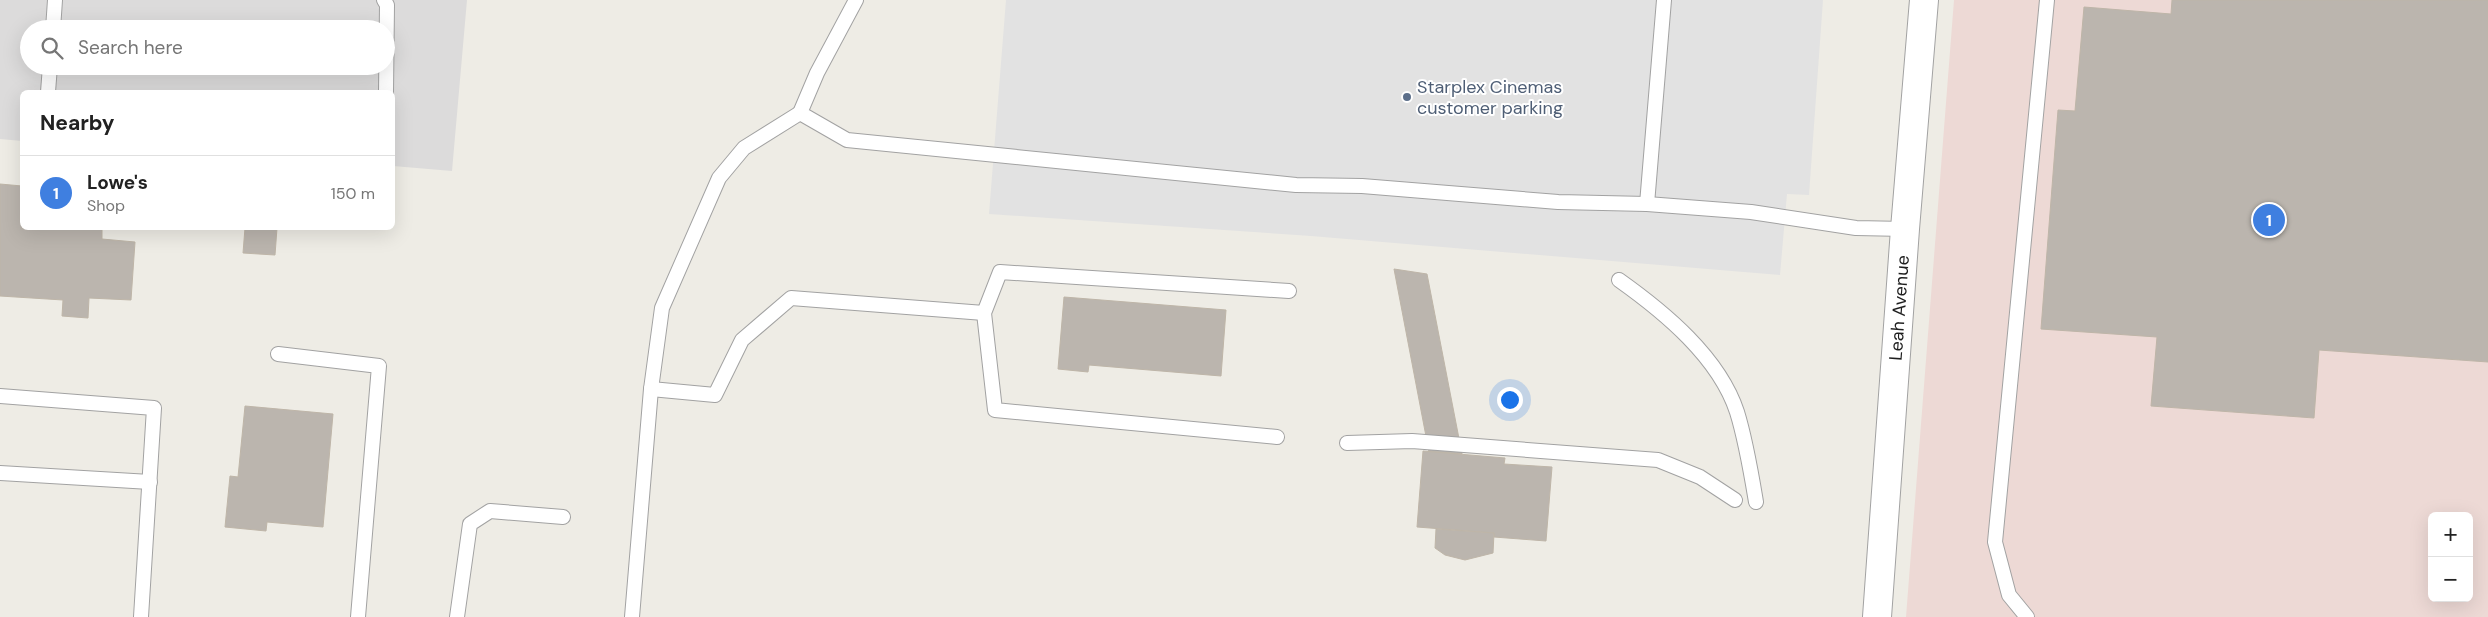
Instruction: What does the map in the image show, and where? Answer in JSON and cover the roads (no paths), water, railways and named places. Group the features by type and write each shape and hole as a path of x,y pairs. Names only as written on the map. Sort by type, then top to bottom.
{"street":[{"name":"Leah Avenue","path":"1877,617 1905,229 1924,0"}],"lane":[{"path":"54,20 55,0"},
{"path":"384,0 387,5 387,20"},
{"path":"632,617 651,389 662,308 719,178 744,148 800,113 817,73 856,0"},
{"path":"1646,204 1664,0"},
{"path":"2028,617 2009,596 1995,542 2047,0"},
{"path":"48,90 49,75"},
{"path":"386,75 386,90"},
{"path":"800,113 847,140 1296,185 1362,186 1558,202 1646,204 1751,212 1856,228 1905,229"},
{"path":"1277,437 995,410 984,313 1000,272 1288,292"},
{"path":"1619,280 1676,322 1718,376 1736,410 1756,502"},
{"path":"651,389 714,395 742,340 791,298 984,313"},
{"path":"278,354 378,366 358,617"},
{"path":"0,396 154,408 141,617"},
{"path":"1347,443 1412,440 1658,460 1700,477 1735,500"},
{"path":"0,473 150,482"},
{"path":"457,617 470,524 490,510 563,517"}],"place":[{"name":"Starplex Cinemas customer parking","path":"1407,97"},
{"name":"Lowe's","path":"2269,220"}]}
